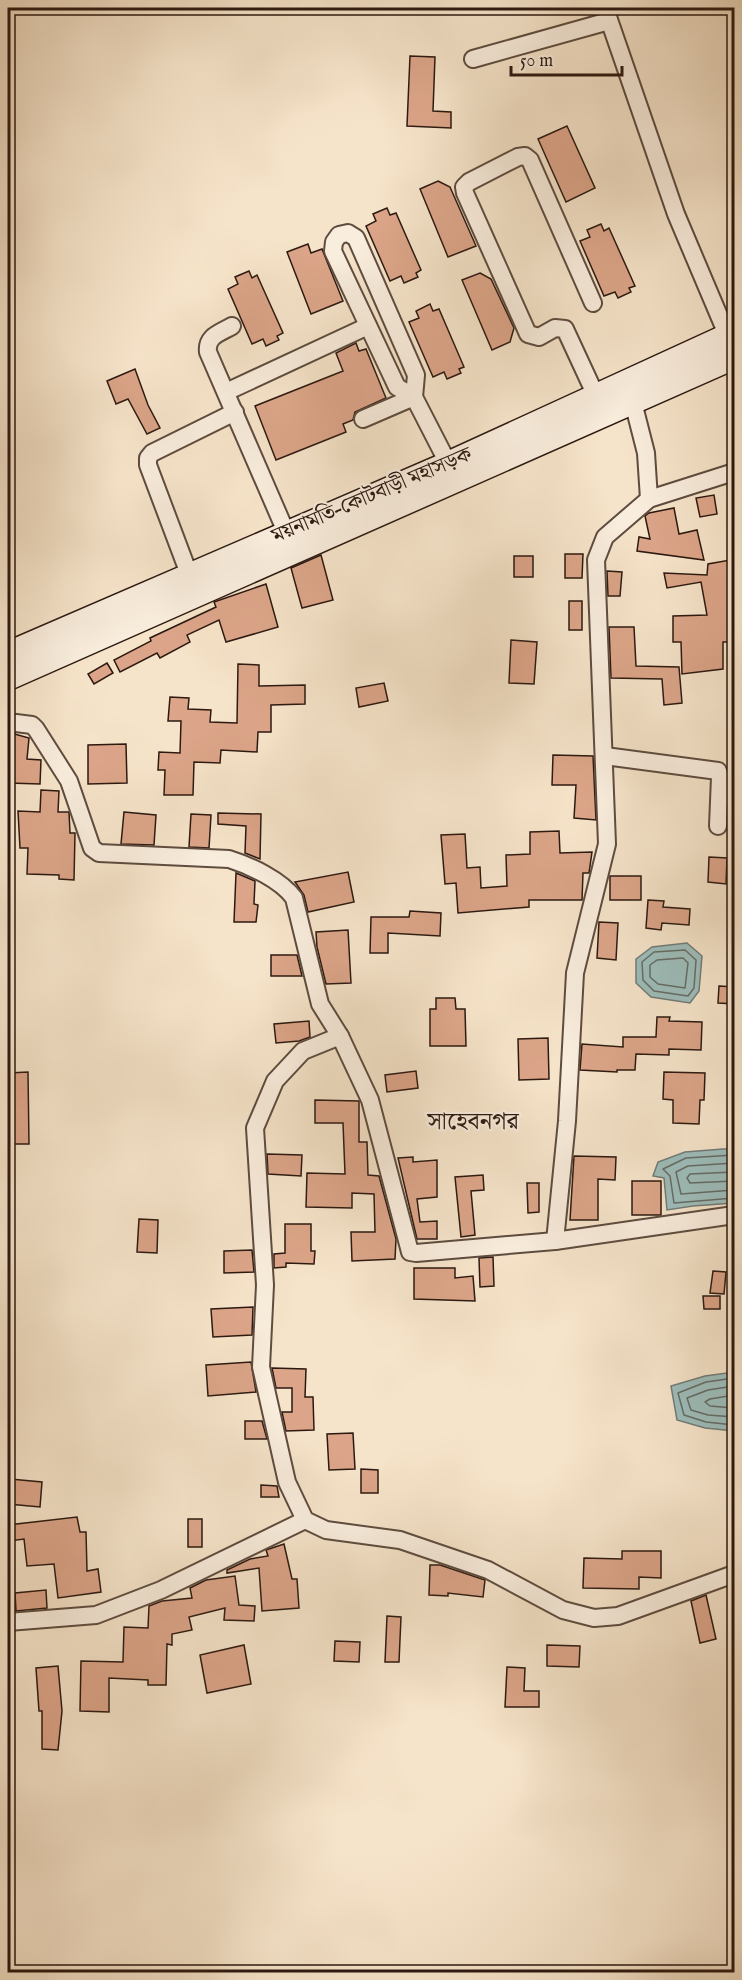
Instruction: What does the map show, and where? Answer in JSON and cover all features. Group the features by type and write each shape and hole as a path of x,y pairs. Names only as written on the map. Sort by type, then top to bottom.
{"main road":[{"name":"ময়নামতি–কোটবাড়ী মহাসড়ক","path":"8,678 452,472 596,396 733,344"},
{"name":"ময়নামতি–কোটবাড়ী মহাসড়ক","path":"8,654 286,532 452,472 633,402 733,344"}],"street":[{"path":"473,59 607,14 676,214 733,344"},
{"path":"593,303 530,160 525,156 518,157 469,182 464,187 528,334 539,337 555,328 565,330 596,396"},
{"path":"414,397 397,387 333,251 334,242 339,235 348,233 356,238 416,375 414,397 452,472"},
{"path":"232,326 210,338 207,345 286,532"},
{"path":"226,392 368,326"},
{"path":"363,420 414,397"},
{"path":"633,402 646,453 649,499"},
{"path":"189,574 148,465 148,458 152,453 235,412"},
{"path":"555,1241 567,1121 574,973 607,844 596,560 605,537 649,499 735,472"},
{"path":"8,722 32,725 36,729 69,781 93,848 99,853 230,860 243,863 288,890 294,898 320,1004 340,1036 370,1100 410,1252 555,1241 735,1215"},
{"path":"605,756 718,771 720,777 718,826"},
{"path":"340,1036 303,1051 275,1081 255,1128 265,1285 261,1367 287,1482 305,1520 326,1530 400,1540 488,1570 563,1610 594,1618 618,1616 735,1574"},
{"path":"8,1622 96,1615 161,1590 305,1520"}],"water":[{"path":"687,943 702,956 699,991 690,1003 651,997 636,983 636,959 652,947"},
{"path":"734,1149 734,1203 667,1210 664,1178 653,1176 658,1162 685,1152"},
{"path":"734,1372 734,1431 705,1428 677,1420 671,1386 705,1376"}],"building":[{"path":"410,56 435,57 433,111 451,112 451,128 407,126"},
{"path":"567,126 595,188 566,202 538,139"},
{"path":"438,181 450,187 476,246 448,257 420,189"},
{"path":"387,208 390,215 396,213 421,270 416,273 418,277 404,283 401,276 390,281 366,226 376,221 373,214"},
{"path":"601,224 604,231 609,228 635,286 629,288 631,292 618,298 615,292 604,296 580,241 590,237 587,230"},
{"path":"308,244 311,253 322,249 343,301 311,314 287,252"},
{"path":"249,271 252,278 257,275 283,333 277,336 279,340 266,346 263,339 252,344 228,289 238,284 235,277"},
{"path":"480,273 491,279 514,328 510,342 492,350 462,280"},
{"path":"430,304 433,311 439,309 464,367 459,369 461,373 447,379 444,372 433,377 409,322 419,318 416,311"},
{"path":"356,343 359,351 366,349 386,398 355,412 353,420 343,424 346,432 276,460 255,406 343,371 336,353"},
{"path":"135,369 148,405 160,428 147,434 128,399 116,404 107,381"},
{"path":"714,495 717,514 700,517 696,498"},
{"path":"674,508 679,534 697,530 704,560 637,551 639,537 650,539 645,516 649,513"},
{"path":"565,554 583,554 582,578 565,578"},
{"path":"321,555 333,600 302,608 291,568"},
{"path":"514,556 533,556 533,577 514,577"},
{"path":"730,560 735,589 735,642 723,642 723,669 682,674 681,642 673,642 673,616 707,615 701,582 667,588 664,573 707,575 708,564"},
{"path":"607,571 622,572 620,596 608,596"},
{"path":"266,584 278,627 226,642 219,620 187,635 190,642 160,658 157,653 120,672 114,660 151,641 150,638 216,607 214,602"},
{"path":"569,601 582,601 582,630 569,630"},
{"path":"609,627 634,627 636,666 679,667 682,703 664,705 662,679 611,678"},
{"path":"511,640 537,642 534,684 509,683"},
{"path":"107,663 113,673 94,684 88,674"},
{"path":"238,664 259,665 259,686 305,685 305,704 271,705 271,732 258,732 257,752 221,750 220,763 194,762 193,795 164,795 165,770 158,770 159,752 180,753 181,721 168,721 170,697 189,698 188,709 211,710 210,722 237,723"},
{"path":"384,683 388,701 359,707 356,688"},
{"path":"11,733 29,738 27,759 41,760 40,784 8,783"},
{"path":"126,744 127,783 88,784 88,745"},
{"path":"553,755 593,756 596,820 574,818 576,785 552,785"},
{"path":"41,790 59,791 58,812 69,812 70,833 75,833 74,880 59,879 59,875 27,874 28,848 20,848 18,811 40,812"},
{"path":"124,812 156,815 154,845 121,844"},
{"path":"218,813 261,814 260,859 245,853 246,826 218,824"},
{"path":"191,814 211,815 209,848 189,847"},
{"path":"559,831 560,853 592,852 589,873 583,873 582,900 529,900 529,907 458,913 456,883 445,884 441,835 465,834 467,868 480,867 481,888 507,886 506,855 530,854 530,832"},
{"path":"709,857 727,858 726,884 708,882"},
{"path":"348,872 354,902 308,912 304,895 295,882"},
{"path":"236,873 255,881 254,904 258,905 256,922 234,922"},
{"path":"610,876 641,876 641,900 610,900"},
{"path":"648,900 664,901 663,907 690,909 689,925 662,923 661,930 646,928"},
{"path":"410,911 441,913 440,936 388,933 388,953 370,953 371,917 409,917"},
{"path":"599,922 618,923 616,960 597,958"},
{"path":"348,930 351,983 326,984 317,947 316,932"},
{"path":"271,955 297,955 302,976 271,976"},
{"path":"719,986 735,987 735,1004 718,1003"},
{"path":"436,998 455,998 456,1009 465,1009 466,1046 430,1046 430,1009 436,1009"},
{"path":"657,1017 670,1017 669,1021 702,1022 701,1050 669,1049 669,1055 636,1054 635,1070 617,1070 617,1072 580,1070 582,1044 623,1047 623,1037 656,1037"},
{"path":"309,1021 310,1037 299,1041 276,1043 274,1024"},
{"path":"548,1038 549,1079 519,1080 518,1039"},
{"path":"416,1071 418,1088 387,1092 385,1075"},
{"path":"28,1072 29,1144 12,1144 9,1073"},
{"path":"664,1072 705,1073 704,1100 700,1100 699,1124 673,1123 673,1100 663,1099"},
{"path":"315,1100 359,1101 359,1142 367,1142 368,1175 379,1176 396,1239 395,1259 352,1261 351,1232 375,1232 374,1194 352,1193 352,1208 306,1207 307,1173 345,1174 343,1123 315,1123"},
{"path":"267,1154 302,1155 301,1176 268,1174"},
{"path":"574,1156 616,1157 615,1180 598,1179 598,1220 570,1220"},
{"path":"413,1157 413,1162 437,1160 437,1197 417,1199 420,1222 437,1221 437,1239 417,1239 398,1158"},
{"path":"483,1175 484,1190 471,1191 475,1235 461,1237 455,1177"},
{"path":"632,1181 661,1181 661,1215 632,1215"},
{"path":"527,1183 539,1183 539,1212 528,1213"},
{"path":"139,1219 158,1220 157,1253 137,1252"},
{"path":"285,1224 311,1224 311,1251 315,1251 314,1264 286,1263 286,1267 274,1268 274,1254 285,1253"},
{"path":"252,1250 254,1272 224,1273 224,1251"},
{"path":"493,1257 494,1286 480,1287 479,1258"},
{"path":"414,1268 455,1268 455,1278 473,1276 475,1301 414,1299"},
{"path":"713,1271 726,1272 724,1294 710,1293"},
{"path":"703,1296 720,1296 720,1309 704,1309"},
{"path":"253,1307 252,1335 213,1337 211,1309"},
{"path":"251,1362 256,1392 208,1396 206,1365"},
{"path":"272,1368 306,1369 305,1397 313,1397 314,1430 286,1431 282,1412 292,1412 292,1388 276,1388"},
{"path":"245,1421 262,1421 267,1439 245,1439"},
{"path":"353,1433 355,1469 329,1470 327,1434"},
{"path":"361,1469 378,1470 378,1493 361,1493"},
{"path":"10,1479 42,1482 40,1507 8,1504"},
{"path":"261,1485 277,1486 279,1497 261,1497"},
{"path":"77,1517 80,1532 86,1532 87,1571 98,1569 101,1592 58,1598 54,1564 27,1566 24,1539 9,1541 8,1525"},
{"path":"188,1519 202,1519 202,1547 188,1547"},
{"path":"284,1544 292,1579 297,1579 299,1608 262,1611 259,1568 227,1573 227,1570 250,1559 268,1556 266,1550"},
{"path":"622,1551 661,1551 661,1578 639,1577 639,1589 583,1588 584,1558 622,1559"},
{"path":"430,1565 440,1565 485,1580 483,1597 448,1593 448,1596 429,1595"},
{"path":"235,1576 239,1605 255,1606 254,1621 224,1620 225,1608 189,1617 192,1630 172,1634 172,1645 167,1644 166,1685 148,1685 148,1680 109,1678 109,1712 80,1711 81,1661 123,1662 124,1627 148,1628 149,1606 162,1601 192,1598 190,1588 206,1580"},
{"path":"46,1590 47,1608 16,1611 15,1593"},
{"path":"706,1595 716,1639 700,1643 691,1601"},
{"path":"387,1616 401,1617 399,1662 385,1662"},
{"path":"335,1641 360,1642 359,1662 334,1661"},
{"path":"244,1645 251,1684 207,1693 200,1655"},
{"path":"547,1645 580,1646 579,1667 547,1666"},
{"path":"58,1666 62,1711 58,1750 42,1749 42,1711 39,1711 36,1668"},
{"path":"507,1667 525,1668 524,1691 539,1691 539,1707 505,1707"}],"district":[{"name":"সাহেবনগর","path":"473,1122"}]}
